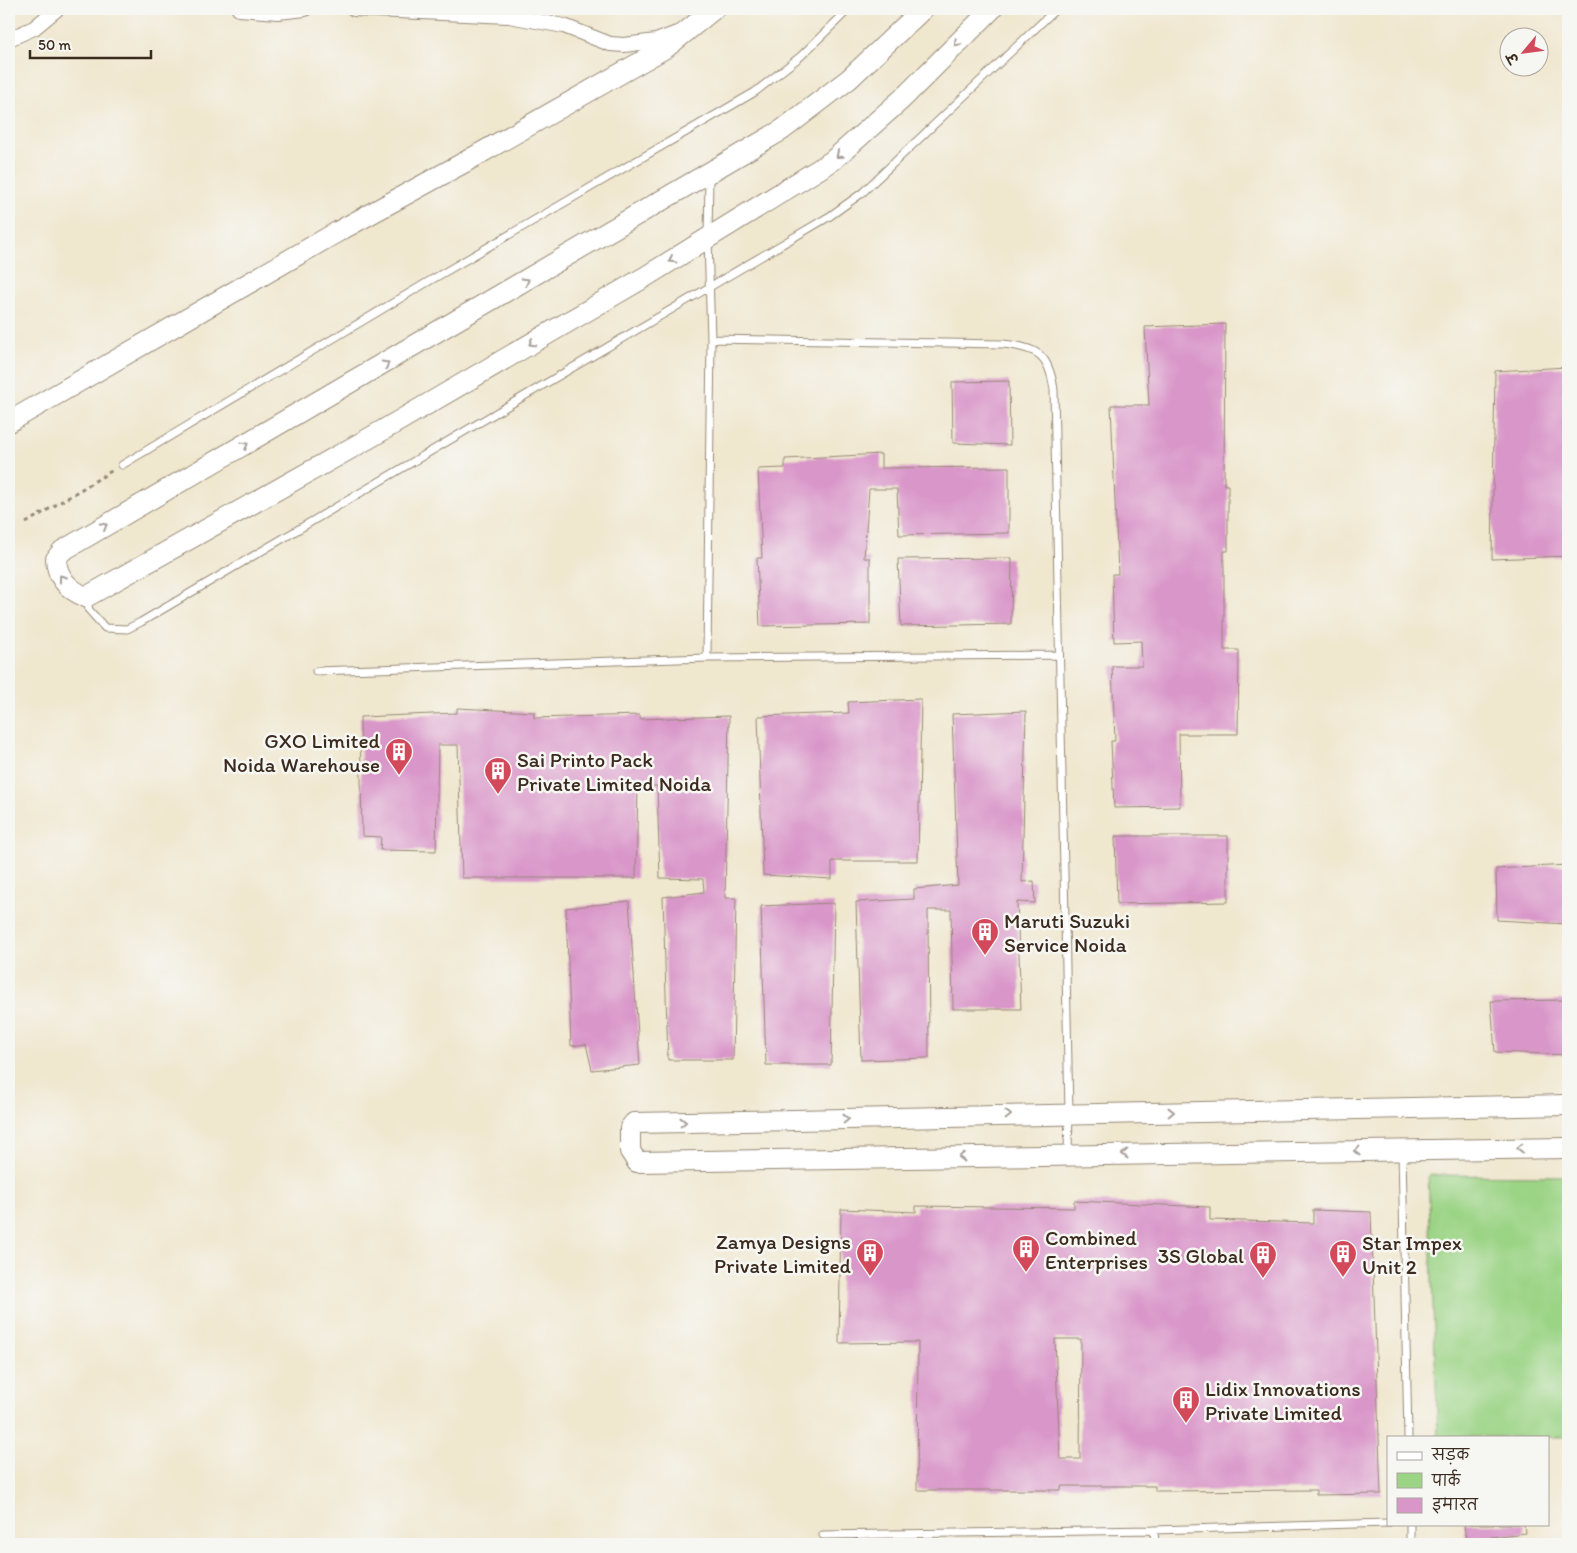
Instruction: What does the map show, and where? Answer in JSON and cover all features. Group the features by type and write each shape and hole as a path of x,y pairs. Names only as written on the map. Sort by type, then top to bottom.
{"street":[{"path":"9,39 34,28 56,9"},
{"path":"239,9 278,12 305,9"},
{"path":"354,9 526,18 577,29 610,44 624,45 656,41 693,27"},
{"path":"9,422 338,231 465,162 650,56 693,27 714,9"},
{"path":"923,9 849,79 782,130 62,551 56,559 56,570 72,591 86,597 382,431 708,239 832,161 902,99 992,9"},
{"path":"1568,1105 634,1123 630,1128 630,1152 637,1162 1568,1148"}],"lane":[{"path":"122,465 426,283 756,92 801,56 849,9"},
{"path":"86,597 88,610 104,628 127,629 141,622 830,216 862,193 1056,9"},
{"path":"707,658 711,338 708,239 709,173"},
{"path":"711,338 1003,344 1026,347 1034,350 1047,360 1052,374 1054,390 1069,1114 1068,1155"},
{"path":"316,671 707,658 1059,655"},
{"path":"1402,1150 1408,1436"},
{"path":"823,1534 1154,1530 1387,1523"},
{"path":"1410,1526 1410,1544"},
{"path":"1154,1530 1155,1544"}],"path":[{"path":"26,523 122,465"}],"green space":[{"path":"1428,1175 1568,1176 1568,1437 1438,1436"}],"building":[{"path":"1225,324 1224,485 1228,485 1228,551 1224,551 1224,650 1239,650 1238,734 1179,734 1180,807 1114,808 1111,741 1115,741 1112,666 1142,666 1141,641 1114,642 1112,574 1118,574 1111,405 1149,405 1145,327"},
{"path":"1568,367 1568,556 1492,559 1495,371"},
{"path":"1009,381 1010,445 953,443 952,382"},
{"path":"881,454 881,468 1009,467 1009,533 899,535 897,489 869,489 864,558 870,558 870,624 760,626 757,558 762,558 758,469 785,468 785,459"},
{"path":"1012,558 1011,624 901,626 898,559"},
{"path":"921,699 918,861 832,861 832,879 763,875 758,716 849,713 848,702"},
{"path":"457,708 534,712 534,718 640,715 640,719 729,716 725,898 736,898 733,1060 668,1060 663,897 704,892 703,879 660,878 657,786 638,786 636,878 462,878 458,745 438,745 436,851 380,850 381,837 362,836 360,717 457,713"},
{"path":"1026,711 1022,882 1034,881 1035,903 1017,902 1021,1009 953,1009 951,910 928,910 929,1058 861,1060 856,902 914,899 914,889 958,885 952,714"},
{"path":"1115,836 1228,836 1228,902 1117,904"},
{"path":"1568,865 1568,924 1497,920 1496,869"},
{"path":"629,901 640,1065 592,1070 586,1044 571,1046 566,908"},
{"path":"834,903 831,1065 766,1065 761,906"},
{"path":"1568,1000 1568,1055 1495,1052 1491,1001"},
{"path":"1074,1201 1210,1207 1210,1220 1313,1223 1313,1210 1371,1212 1381,1494 1316,1495 1316,1490 1155,1491 1155,1486 1061,1486 1061,1490 917,1490 918,1342 839,1343 841,1209 916,1212 916,1206 1074,1208","holes":["1055,1339 1081,1339 1080,1459 1060,1459"]},
{"path":"1464,1526 1524,1526 1525,1533 1466,1540"}],"place":[{"name":"GXO Limited Noida Warehouse","path":"399,776"},
{"name":"Sai Printo Pack Private Limited Noida","path":"498,795"},
{"name":"Maruti Suzuki Service Noida","path":"985,956"},
{"name":"Combined Enterprises","path":"1026,1273"},
{"name":"Zamya Designs Private Limited","path":"870,1277"},
{"name":"Star Impex Unit 2","path":"1343,1278"},
{"name":"3S Global","path":"1263,1279"},
{"name":"Lidix Innovations Private Limited","path":"1186,1424"}]}
